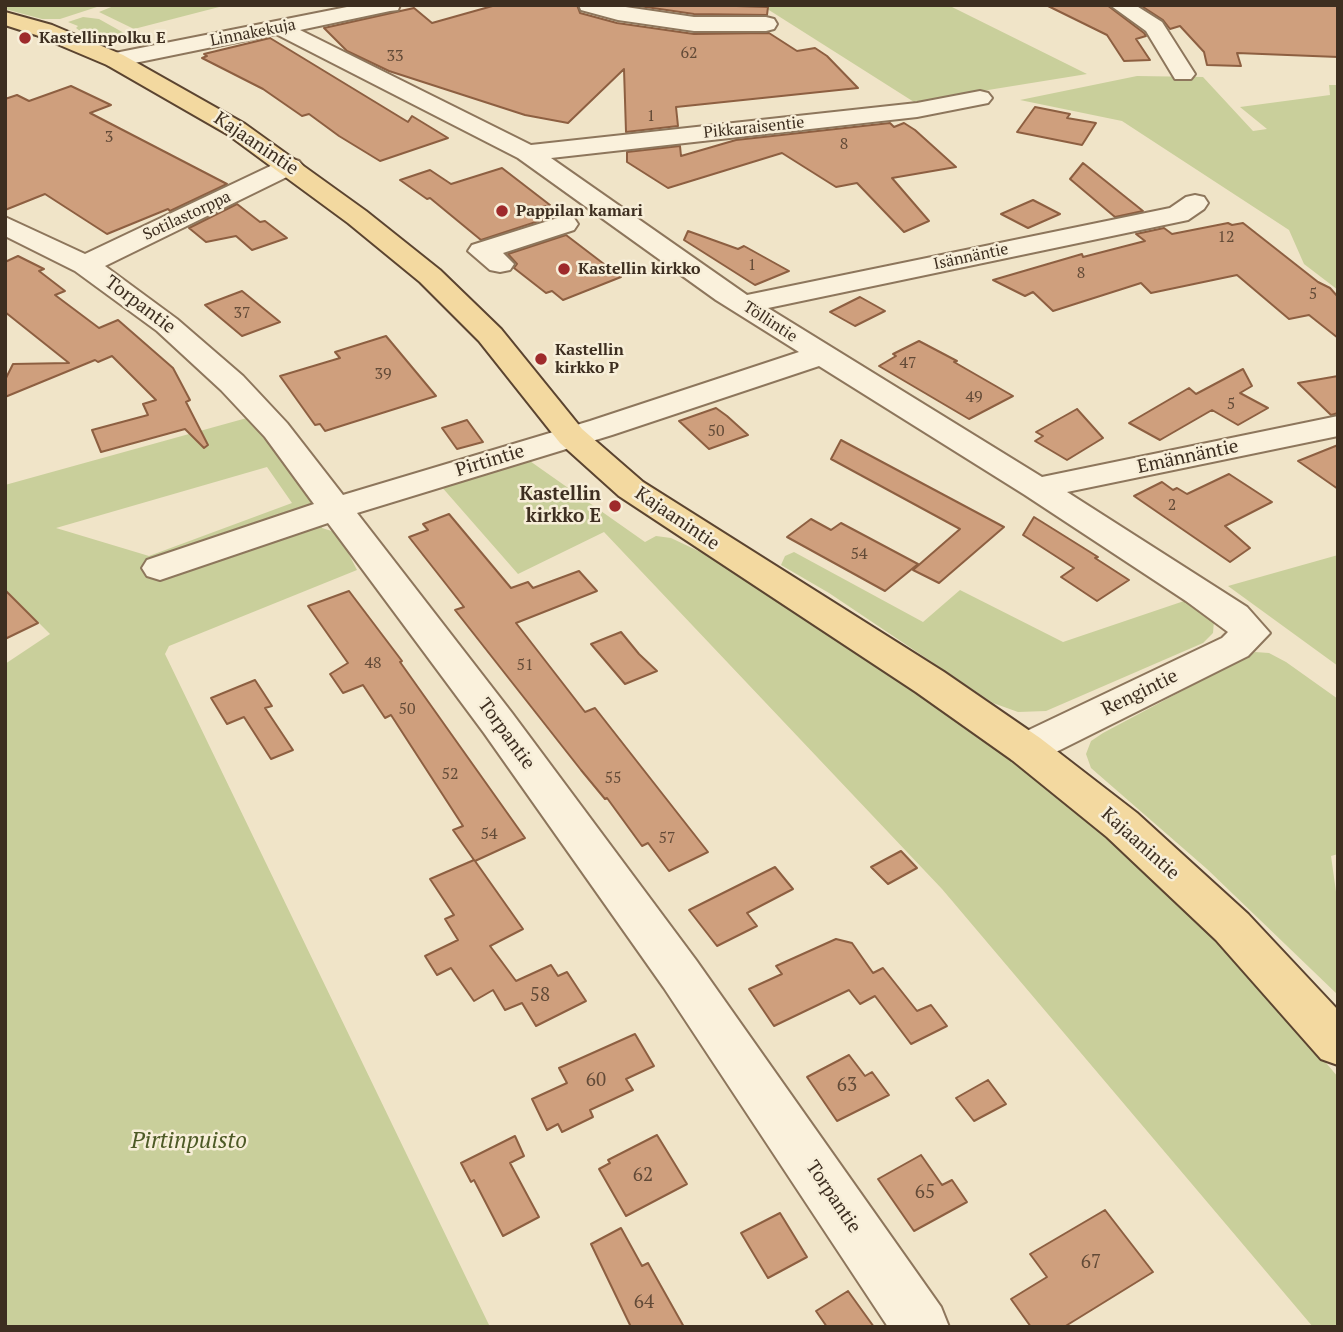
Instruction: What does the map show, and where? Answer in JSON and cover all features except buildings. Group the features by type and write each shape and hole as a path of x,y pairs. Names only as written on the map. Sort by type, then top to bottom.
{"main road":[{"name":"Kajaanintie","path":"5,18 44,30 115,60 225,122 290,166 429,276 489,335 571,436 631,489 930,682 1026,748 1122,825 1232,927 1338,1044"}],"street":[{"name":"Linnakekuja","path":"115,60 390,5"},
{"path":"589,5 618,14 694,24 766,24"},
{"path":"1120,5 1154,27 1183,74"},
{"name":"Töllintie","path":"280,28 527,153 604,210 744,304 1199,592 1234,616 1251,633"},
{"name":"Pikkaraisentie","path":"527,153 917,110 981,98"},
{"name":"Sotilastorppa","path":"85,265 290,166"},
{"name":"Isännäntie","path":"744,304 1180,214 1195,203"},
{"path":"500,264 482,251 564,224"},
{"name":"Torpantie","path":"5,225 85,265 167,325 232,383 276,430 498,723 680,974 921,1327"},
{"name":"Pirtintie","path":"160,568 337,508 821,355"},
{"name":"Emännäntie","path":"1037,488 1338,426"},
{"name":"Rengintie","path":"1026,748 1235,647 1251,633"}],"green space":[{"path":"5,5 100,6 60,19 42,19 5,9"},
{"path":"116,5 223,6 134,29 99,12"},
{"path":"761,5 948,5 1087,74 914,102"},
{"path":"83,17 99,19 124,33 97,44 97,39 90,38 76,28 78,26 68,22"},
{"path":"1137,76 1203,77 1253,131 1267,129 1240,107 1330,95 1329,85 1338,85 1338,290 1304,264 1289,230 1122,121 1020,100"},
{"name":"Pirtinpuisto","path":"254,416 326,502 322,528 338,533 357,570 169,646 165,654 490,1327 5,1327 5,664 50,634 5,589 5,485","holes":["267,467 292,503 149,556 56,528"]},
{"path":"527,459 645,542 656,536 671,538 711,557 988,738 1095,824 1188,910 1266,992 1338,1077 1338,1327 1313,1327 942,889 604,532 518,574 440,485"},
{"path":"794,552 923,622 960,590 1063,642 1190,599 1214,621 1213,633 1203,643 1046,711 1018,712 993,703 829,593 781,565 785,556"},
{"path":"1338,555 1338,666 1228,586"},
{"path":"1255,652 1269,653 1286,662 1338,699 1338,854 1331,856 1338,906 1338,995 1207,869 1091,768 1086,754 1091,741 1103,733"}],"place":[{"name":"Kastellinpolku E","path":"25,38"},
{"name":"Pappilan kamari","path":"502,211"},
{"name":"Kastellin kirkko","path":"564,269"},
{"name":"Kastellin kirkko P","path":"541,359"},
{"name":"Kastellin kirkko E","path":"615,506"}]}
